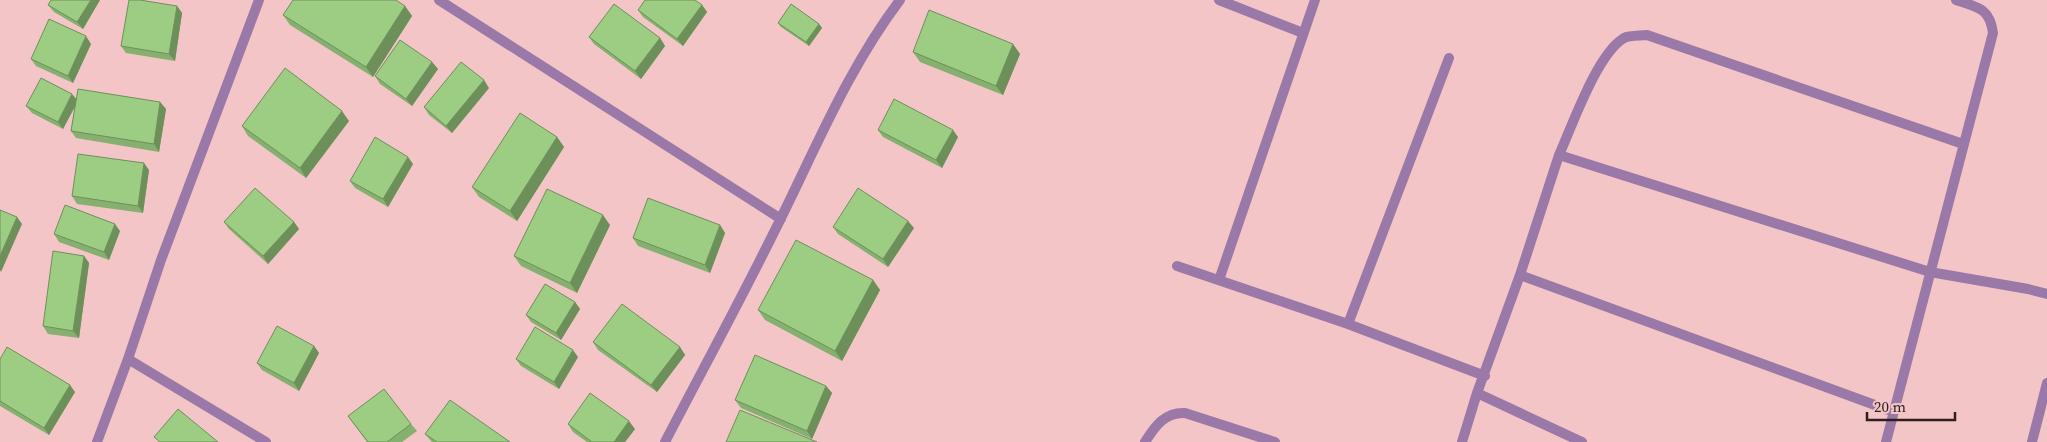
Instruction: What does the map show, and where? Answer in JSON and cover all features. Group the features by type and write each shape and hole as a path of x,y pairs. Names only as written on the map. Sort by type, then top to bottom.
{"street":[{"path":"97,442 128,359 161,260 259,0"},
{"path":"439,0 781,219"},
{"path":"665,442 781,219 855,69 877,31 900,0"},
{"path":"1219,0 1303,33"},
{"path":"1219,280 1314,0"},
{"path":"1886,442 1993,34 1992,23 1981,8 1956,0"},
{"path":"1462,442 1477,393 1485,376 1520,276 1559,155 1598,68 1608,52 1626,37 1647,35 1963,144"},
{"path":"1348,324 1449,58"},
{"path":"1559,155 1930,272 2047,294"},
{"path":"1178,266 1348,324 1485,376"},
{"path":"1520,276 1894,412"},
{"path":"128,359 266,442"},
{"path":"2032,442 2047,383"},
{"path":"1477,393 1582,442"},
{"path":"1145,442 1154,426 1175,412 1185,413 1274,442"}],"building":[{"path":"51,0 91,0 77,22 48,5"},
{"path":"129,0 177,6 169,54 121,46"},
{"path":"293,0 396,0 405,6 366,67 283,15"},
{"path":"645,0 695,0 702,5 677,39 638,10"},
{"path":"614,4 660,38 635,71 589,37"},
{"path":"791,4 819,24 806,42 778,23"},
{"path":"929,10 1013,44 996,86 913,52"},
{"path":"49,19 86,36 68,76 31,59"},
{"path":"400,40 432,62 406,99 375,76"},
{"path":"461,62 484,80 446,126 424,107"},
{"path":"285,68 342,111 300,168 242,126"},
{"path":"41,78 72,94 58,122 26,106"},
{"path":"78,89 160,102 154,144 71,131"},
{"path":"894,99 953,130 936,160 878,130"},
{"path":"520,113 557,137 510,211 472,187"},
{"path":"375,137 408,157 383,199 350,181"},
{"path":"78,154 144,163 138,206 72,196"},
{"path":"255,188 294,222 263,256 224,222"},
{"path":"858,188 908,221 883,259 833,227"},
{"path":"547,189 603,215 570,283 514,256"},
{"path":"648,198 720,225 705,265 633,238"},
{"path":"65,205 115,224 104,252 54,234"},
{"path":"0,210 17,217 0,256"},
{"path":"796,240 873,280 835,351 758,310"},
{"path":"53,251 84,256 73,331 43,326"},
{"path":"545,284 575,302 556,333 526,315"},
{"path":"622,304 680,347 651,385 593,342"},
{"path":"277,326 314,346 294,383 257,363"},
{"path":"535,327 573,350 554,382 516,359"},
{"path":"7,347 70,385 44,428 0,401 0,359"},
{"path":"755,355 826,386 807,431 735,400"},
{"path":"384,389 411,424 387,442 368,442 348,416"},
{"path":"590,393 629,421 614,442 592,442 568,424"},
{"path":"450,400 510,442 437,442 425,434"},
{"path":"178,409 218,442 160,442 154,437"},
{"path":"740,410 817,442 726,442"}]}
